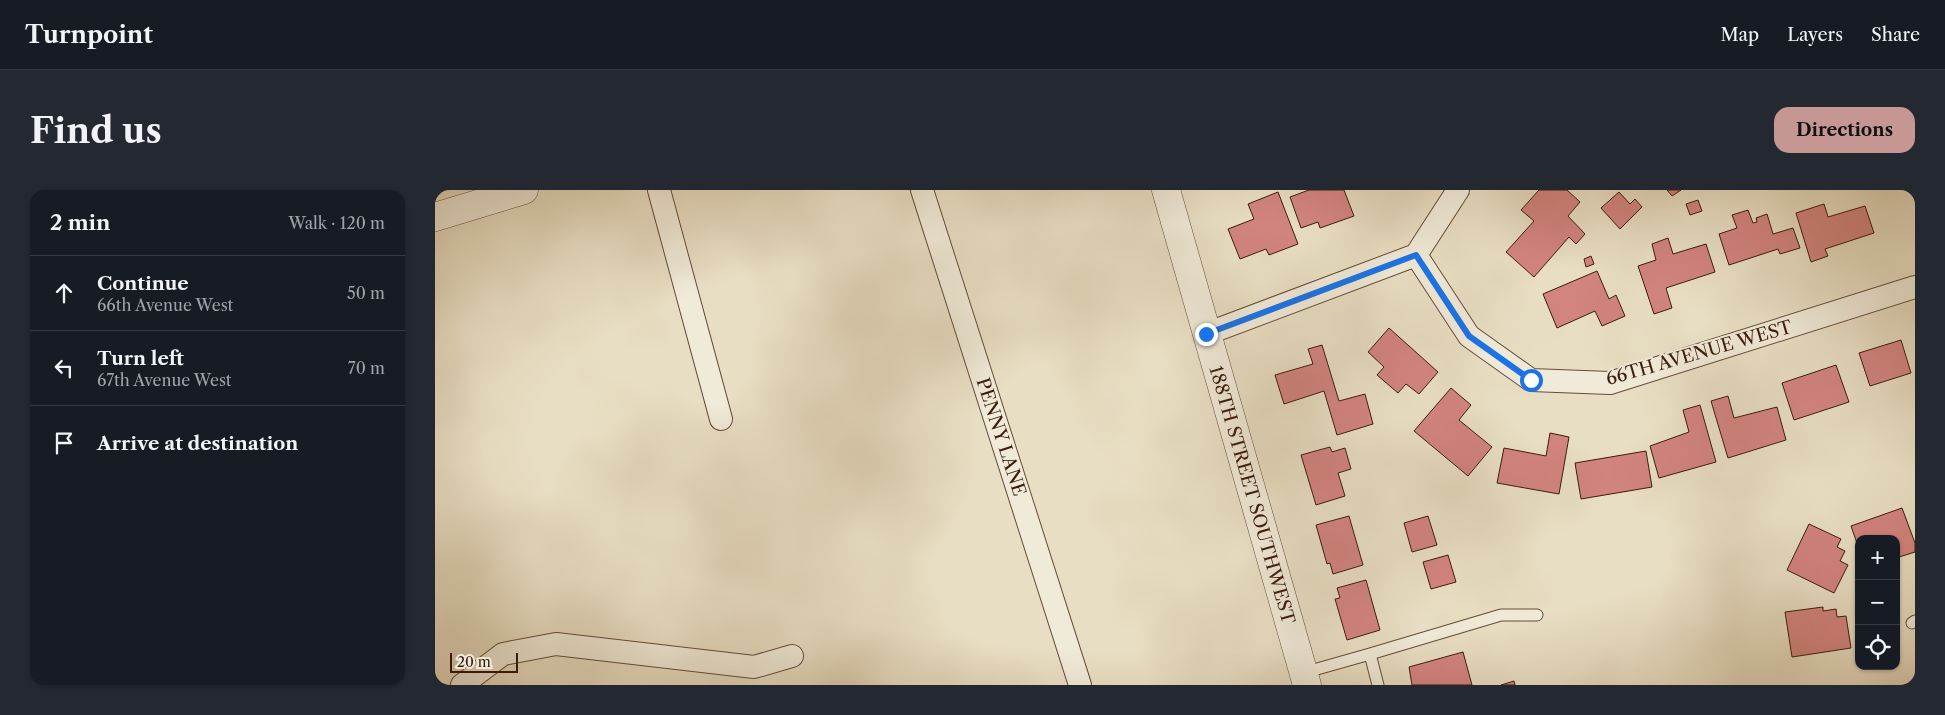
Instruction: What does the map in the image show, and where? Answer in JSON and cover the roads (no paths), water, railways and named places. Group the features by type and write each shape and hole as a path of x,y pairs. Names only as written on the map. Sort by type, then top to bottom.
{"street":[{"path":"659,190 721,418"},
{"name":"PENNY LANE","path":"921,190 1080,685"},
{"name":"188TH STREET SOUTHWEST","path":"1167,190 1206,334 1305,679"},
{"path":"1206,334 1416,255 1458,190"},
{"path":"435,217 509,192"},
{"name":"66TH AVENUE WEST","path":"1416,255 1469,336 1531,380 1611,383 1915,287"},
{"path":"462,685 503,654 555,644 754,667 792,656"}],"lane":[{"path":"1305,679 1370,654 1501,615 1537,615"},
{"path":"1370,654 1378,685"}]}
